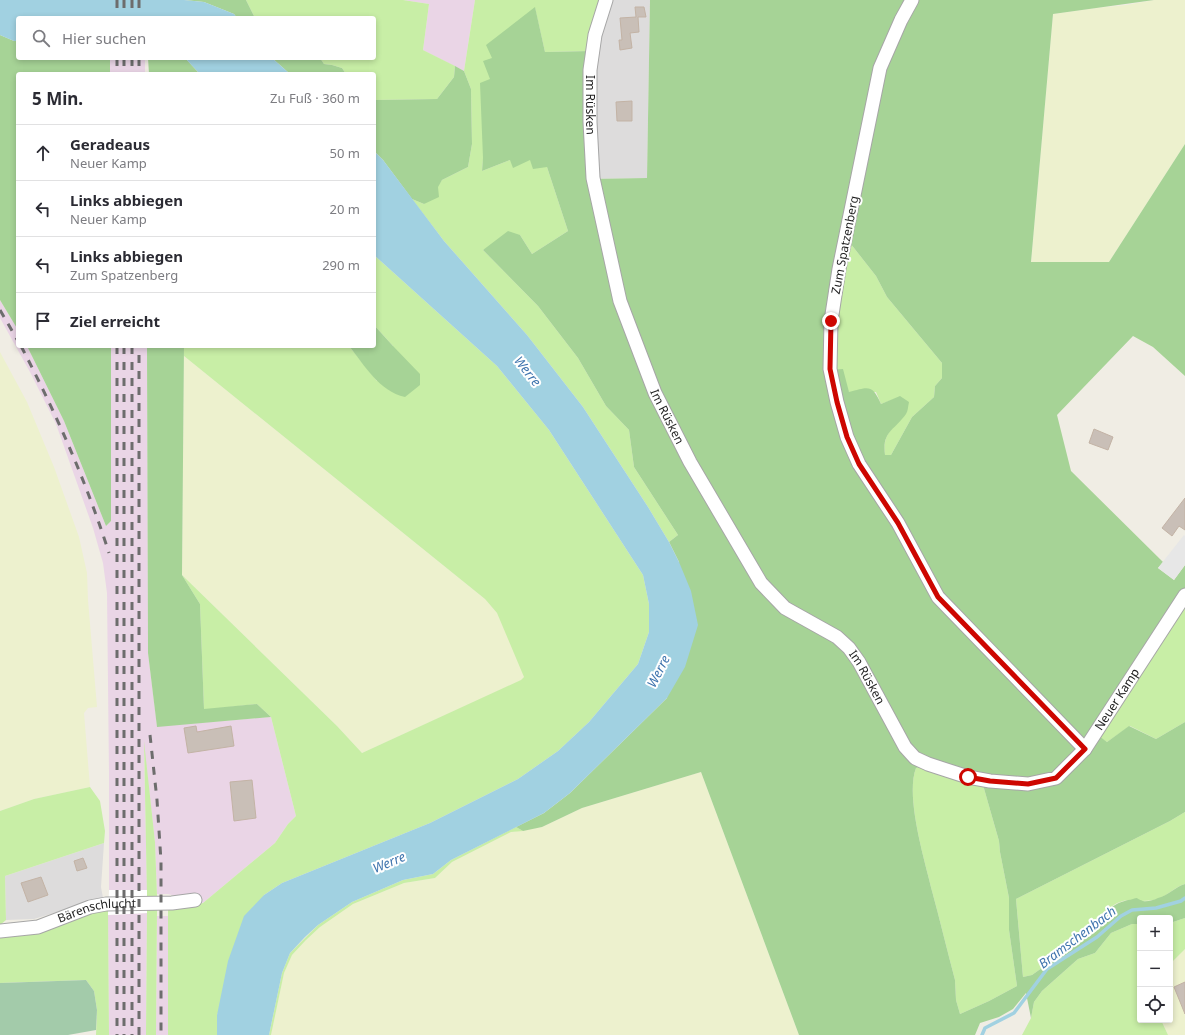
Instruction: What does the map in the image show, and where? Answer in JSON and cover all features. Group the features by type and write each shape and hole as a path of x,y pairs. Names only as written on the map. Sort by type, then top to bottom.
{"street":[{"name":"Im Rüsken","path":"606,0 595,35 590,70 590,122 594,178 620,301 654,393 690,462 761,583 785,608 837,637 850,648 905,747 915,758"},
{"name":"Zum Spatzenberg","path":"912,0 901,20 880,68 839,269 831,321 830,369 837,402 847,437 859,464 898,523 938,597 1085,749"},
{"name":"Neuer Kamp","path":"915,758 928,764 968,777 990,781 1028,784 1056,778 1085,749 1185,595"},
{"name":"Bärenschlucht","path":"0,931 38,927 90,907 106,904 172,903 195,900"}],"shaded area":[{"path":"403,0 475,0 464,71 423,50 429,4"},
{"path":"603,0 650,0 647,178 590,179 588,121"},
{"path":"110,60 145,60 145,72 110,72"},
{"path":"0,300 16,327 16,347 0,318"},
{"path":"17,348 28,348 64,421 106,526 111,521 111,348 147,348 148,653 157,726 271,717 296,816 288,824 275,843 203,903 168,894 157,894 155,842 144,748 147,890 109,890 107,593 103,563 93,528 56,424"},
{"path":"1184,535 1185,565 1174,580 1158,568"},
{"path":"104,843 101,887 103,898 34,919 6,920 5,876"},
{"path":"147,913 146,1035 109,1035 108,915"},
{"path":"157,916 168,916 168,1035 156,1035"}],"green space":[{"path":"184,0 246,0 254,16 236,16 234,14 204,2"},
{"path":"246,0 403,0 429,4 423,50 455,66 454,77 437,99 376,100 376,72 345,72 342,68 324,64 321,60 376,60 376,16 254,16"},
{"path":"475,0 603,0 590,51 545,52 535,8 492,58 482,171 510,160 530,159 547,167 568,231 532,254 520,235 483,250 538,306 578,358 606,406 629,430 634,467 678,535 669,542 583,407 527,335 444,241 412,199 424,204 442,180 468,167 472,144 471,89 464,71"},
{"path":"650,0 1154,0 1053,14 1031,262 1109,262 1185,144 1185,376 1153,347 1133,336 1057,415 1071,471 1163,562 1158,568 1174,580 1185,565 1185,606 1099,736 1107,742 1129,726 1156,739 1185,722 1185,812 1016,899 1023,977 1032,975 1088,935 1095,923 1104,913 1121,902 1137,898 1142,901 1153,900 1185,884 1185,918 1173,922 1173,915 1137,915 1137,924 1132,924 1111,933 1095,953 1078,959 1042,991 1034,1002 1031,1018 1026,993 1013,1009 999,1017 980,1023 975,1035 799,1035 701,772 582,808 542,827 523,831 516,827 544,813 570,793 667,698 679,562 669,542 678,535 634,467 629,430 606,406 578,358 538,306 483,250 508,231 520,235 532,254 568,231 547,167 533,169 530,160 513,168 510,160 482,171 483,158 480,83 490,79 483,61 492,58 486,45 535,7 545,52 590,51 590,179 647,178","holes":["843,234 876,276 887,297 942,363 942,378 935,386 934,397 912,417 891,455 885,455 885,441 890,432 906,414 909,402 900,396 881,404 875,393 866,388 849,392 843,369 827,370","923,766 983,785 999,841 1009,898 1009,930 1017,986 960,1014 956,1000 955,980 917,829 914,812 913,780 916,768"]},
{"path":"1154,0 1185,0 1185,144 1109,262 1031,263 1053,14"},
{"path":"0,35 16,41 16,60 110,60 110,72 16,72 16,327 0,300"},
{"path":"148,60 187,60 198,72 149,72"},
{"path":"274,60 321,60 324,64 342,68 345,72 288,72"},
{"path":"455,66 464,71 471,89 472,144 468,167 442,180 438,187 439,197 424,204 412,199 376,153 376,100 437,99 454,77"},
{"path":"843,234 876,276 887,297 942,363 942,378 935,386 934,397 912,417 891,455 885,455 885,442 887,436 906,413 900,397 881,404 876,392 849,392 827,370"},
{"path":"376,257 497,366 549,430 643,575 649,604 649,632 638,664 589,722 558,751 518,779 430,823 282,883 264,895 217,1015 217,1035 168,1035 168,908 203,903 275,843 288,824 296,816 271,717 257,704 204,710 200,604 182,575 337,726 362,753 521,680 524,677 497,613 485,599 184,356 184,348 351,348 377,381 393,346 376,327"},
{"path":"376,327 420,374 420,385 405,397 396,394 380,384 351,348 376,348"},
{"path":"28,348 111,348 111,521 106,526 64,421"},
{"path":"147,348 184,348 182,575 200,604 204,709 257,704 271,717 157,727 148,653"},
{"path":"0,352 27,402 54,467 79,537 87,573 97,707 88,708 84,713 90,787 34,799 0,811"},
{"path":"184,356 485,599 497,613 523,671 524,677 522,680 362,753 337,726 182,575"},
{"path":"1185,606 1185,722 1156,739 1130,726 1107,742 1099,737"},
{"path":"144,741 155,842 157,896 147,897"},
{"path":"923,766 983,785 999,841 1009,898 1009,930 1017,986 960,1014 956,1000 955,980 921,847 914,812 913,780 916,768"},
{"path":"701,772 799,1035 271,1035 284,973 292,955 320,927 353,904 404,883 435,878 452,862 511,832 542,827 582,808"},
{"path":"90,787 100,801 105,831 104,843 5,876 6,920 0,925 0,811 34,799"},
{"path":"1185,812 1185,884 1158,899 1125,901 1117,903 1102,915 1088,935 1032,975 1023,977 1016,899"},
{"path":"516,827 523,831 511,832 452,862 435,878 404,883 353,904 320,927 292,955 284,973 271,1035 269,1035 282,973 290,953 318,925 352,902 403,880 433,874 451,860"},
{"path":"147,907 157,908 156,1035 146,1035"},
{"path":"108,909 109,1035 96,1035 97,1010 94,991 86,980 0,983 0,934 88,912"},
{"path":"1185,918 1185,949 1173,961 1173,951 1173,922"},
{"path":"1132,924 1137,924 1137,1023 1162,1023 1168,1035 1022,1035 1031,1018 1034,1002 1042,991 1078,959 1095,953 1111,933"},
{"path":"1185,949 1185,1035 1168,1035 1162,1023 1173,1023 1173,961"},
{"path":"86,980 94,991 97,1010 96,1030 68,1035 0,1035 0,983"}],"water":[{"path":"0,0 184,0 204,2 234,14 236,16 16,16 16,41 0,35"},
{"path":"187,60 274,60 288,72 198,72"},
{"name":"Werre","path":"376,153 383,160 444,241 527,335 583,407 648,507 669,542 691,591 698,625 685,667 667,698 570,793 544,813 451,860 433,874 403,880 352,902 318,925 290,953 282,973 269,1035 217,1035 217,1015 228,961 244,916 264,895 282,883 430,823 518,779 558,751 589,722 638,664 649,632 649,604 643,575 549,430 497,366 376,257"}],"pier":[{"path":"109,890 147,890 147,913 108,915"}],"building":[{"path":"635,7 644,7 646,17 638,17 639,32 630,33 632,48 620,50 619,40 622,40 620,18 636,17"},
{"path":"632,101 632,121 617,121 616,102"},
{"path":"1094,429 1113,437 1108,450 1089,443"},
{"path":"1185,498 1185,530 1179,526 1172,536 1162,528"},
{"path":"196,726 197,732 231,726 234,746 188,753 184,728"},
{"path":"252,780 256,818 234,821 230,782"},
{"path":"83,858 87,868 77,871 74,861"},
{"path":"41,877 48,895 28,902 21,883"},
{"path":"1185,982 1185,1014 1174,987"}],"waterway":[{"name":"Bramschenbach","path":"982,1035 985,1028 1014,1013 1047,969 1097,937 1121,916 1132,910 1156,908 1181,901 1185,898"}],"railway":[{"path":"117,0 117,16"},
{"path":"124,0 124,16"},
{"path":"132,0 132,16"},
{"path":"139,0 139,16"},
{"path":"117,60 117,72"},
{"path":"124,60 124,72"},
{"path":"132,60 132,72"},
{"path":"139,60 139,72"},
{"path":"0,310 16,338"},
{"path":"22,348 70,448 109,553"},
{"path":"117,348 117,1035"},
{"path":"124,348 124,1035"},
{"path":"132,348 132,1035"},
{"path":"139,348 139,1035"},
{"path":"150,735 157,800 161,861 161,1035"}],"route":[{"path":"831,321 830,369 837,402 847,437 859,464 898,523 938,597 1085,749 1056,778 1028,784 990,781 968,777"}]}
